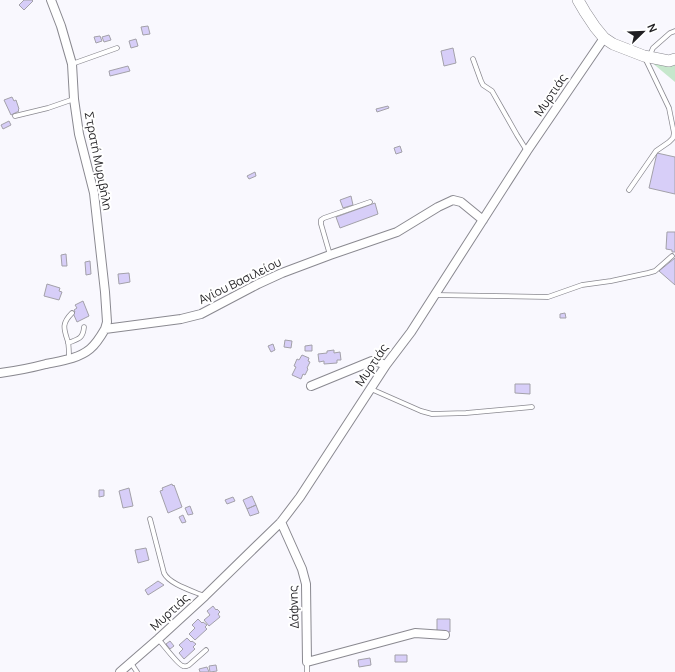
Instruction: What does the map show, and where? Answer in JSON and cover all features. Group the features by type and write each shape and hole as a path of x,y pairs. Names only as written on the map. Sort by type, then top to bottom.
{"main road":[{"path":"578,0 595,28 604,38 613,44 646,57 670,61 675,59"}],"street":[{"name":"Στρατή Μυριβήλη","path":"51,0 61,26 72,64 74,99 79,134 94,192 105,292 107,322 105,329"},
{"name":"Μυρτιάς","path":"120,672 205,596 281,522 300,497 386,365 411,332 527,151 604,38"},
{"name":"Αγίου Βασιλείου","path":"105,329 181,319 201,314 282,273 397,232 438,207 453,200 461,202 483,220"},
{"path":"0,373 12,372 69,359 89,349 105,329"},
{"path":"311,386 372,361 386,365"},
{"name":"Δάφνης","path":"281,522 302,569 306,584 307,662"},
{"path":"307,662 415,633 444,635"}],"lane":[{"path":"629,190 656,150 674,138 670,108 646,57 653,48 670,33 675,31"},
{"path":"72,64 117,48"},
{"path":"473,59 483,85 492,91 527,151"},
{"path":"15,116 48,108 74,99"},
{"path":"330,255 321,220 370,202"},
{"path":"435,295 548,297 582,285 648,274 655,271 672,256"},
{"path":"69,359 68,344 65,335 65,322 72,313"},
{"path":"68,344 84,334 84,327"},
{"path":"371,388 421,411 432,414 466,413 532,407"},
{"path":"150,519 166,577 205,596"},
{"path":"158,639 178,663 183,666 190,665 206,650"},
{"name":"Δάφνης","path":"307,662 307,672"},
{"path":"131,663 137,672"}],"green space":[{"path":"644,56 675,65 675,82"}],"building":[{"path":"24,0 33,1 24,10 19,5"},
{"path":"148,26 150,34 143,35 141,27"},
{"path":"109,35 111,40 104,42 102,37"},
{"path":"100,36 102,41 96,43 94,37"},
{"path":"136,39 138,46 131,48 129,41"},
{"path":"453,48 456,63 444,66 441,51"},
{"path":"128,66 130,71 110,76 109,71"},
{"path":"12,97 14,101 16,100 19,111 11,115 4,100"},
{"path":"388,106 389,108 377,112 376,109"},
{"path":"9,121 11,125 3,129 1,125"},
{"path":"400,146 402,152 396,154 394,148"},
{"path":"657,153 675,157 675,194 649,188"},
{"path":"255,172 256,176 249,179 247,176"},
{"path":"351,196 353,205 343,208 340,200"},
{"path":"375,203 378,214 340,228 336,217"},
{"path":"667,232 675,232 675,252 666,249"},
{"path":"66,254 67,266 62,266 61,255"},
{"path":"675,258 675,285 659,271"},
{"path":"90,261 91,274 86,275 85,262"},
{"path":"129,273 130,282 119,284 118,274"},
{"path":"47,284 60,288 59,291 62,292 59,300 44,296"},
{"path":"83,301 89,316 77,322 73,313 77,308 75,305"},
{"path":"565,313 566,318 560,318 560,314"},
{"path":"285,340 292,341 291,348 284,347"},
{"path":"273,344 275,350 271,352 268,346"},
{"path":"312,345 312,351 305,351 305,346"},
{"path":"334,350 334,353 340,352 341,360 337,360 337,363 324,364 324,361 319,362 318,354 327,353 327,351"},
{"path":"302,355 309,358 308,361 310,362 305,375 303,374 301,379 292,375 296,367 294,366 297,359 299,360"},
{"path":"515,384 530,384 530,394 515,393"},
{"path":"172,484 173,486 174,485 182,507 168,513 160,491 163,490 162,488"},
{"path":"129,488 133,506 123,508 119,491"},
{"path":"99,490 104,490 104,496 99,497"},
{"path":"252,496 256,505 247,509 243,500"},
{"path":"233,497 235,501 227,504 225,500"},
{"path":"256,505 259,513 250,516 247,509"},
{"path":"190,506 193,514 188,515 185,508"},
{"path":"183,515 186,522 182,523 179,517"},
{"path":"146,548 149,560 138,563 135,550"},
{"path":"158,581 164,585 148,595 145,590"},
{"path":"213,606 220,612 218,614 220,617 209,626 204,620 210,615 207,611"},
{"path":"198,619 207,625 205,627 207,629 195,640 189,634 195,628 192,625"},
{"path":"437,619 450,619 450,632 437,633"},
{"path":"187,638 196,644 193,647 195,649 184,659 179,653 183,649 179,645"},
{"path":"170,641 174,646 170,649 166,644"},
{"path":"395,655 407,655 407,662 395,662"},
{"path":"370,658 371,665 359,667 358,660"},
{"path":"216,665 217,671 210,672 209,666"},
{"path":"207,667 209,672 200,672 199,669"}]}
